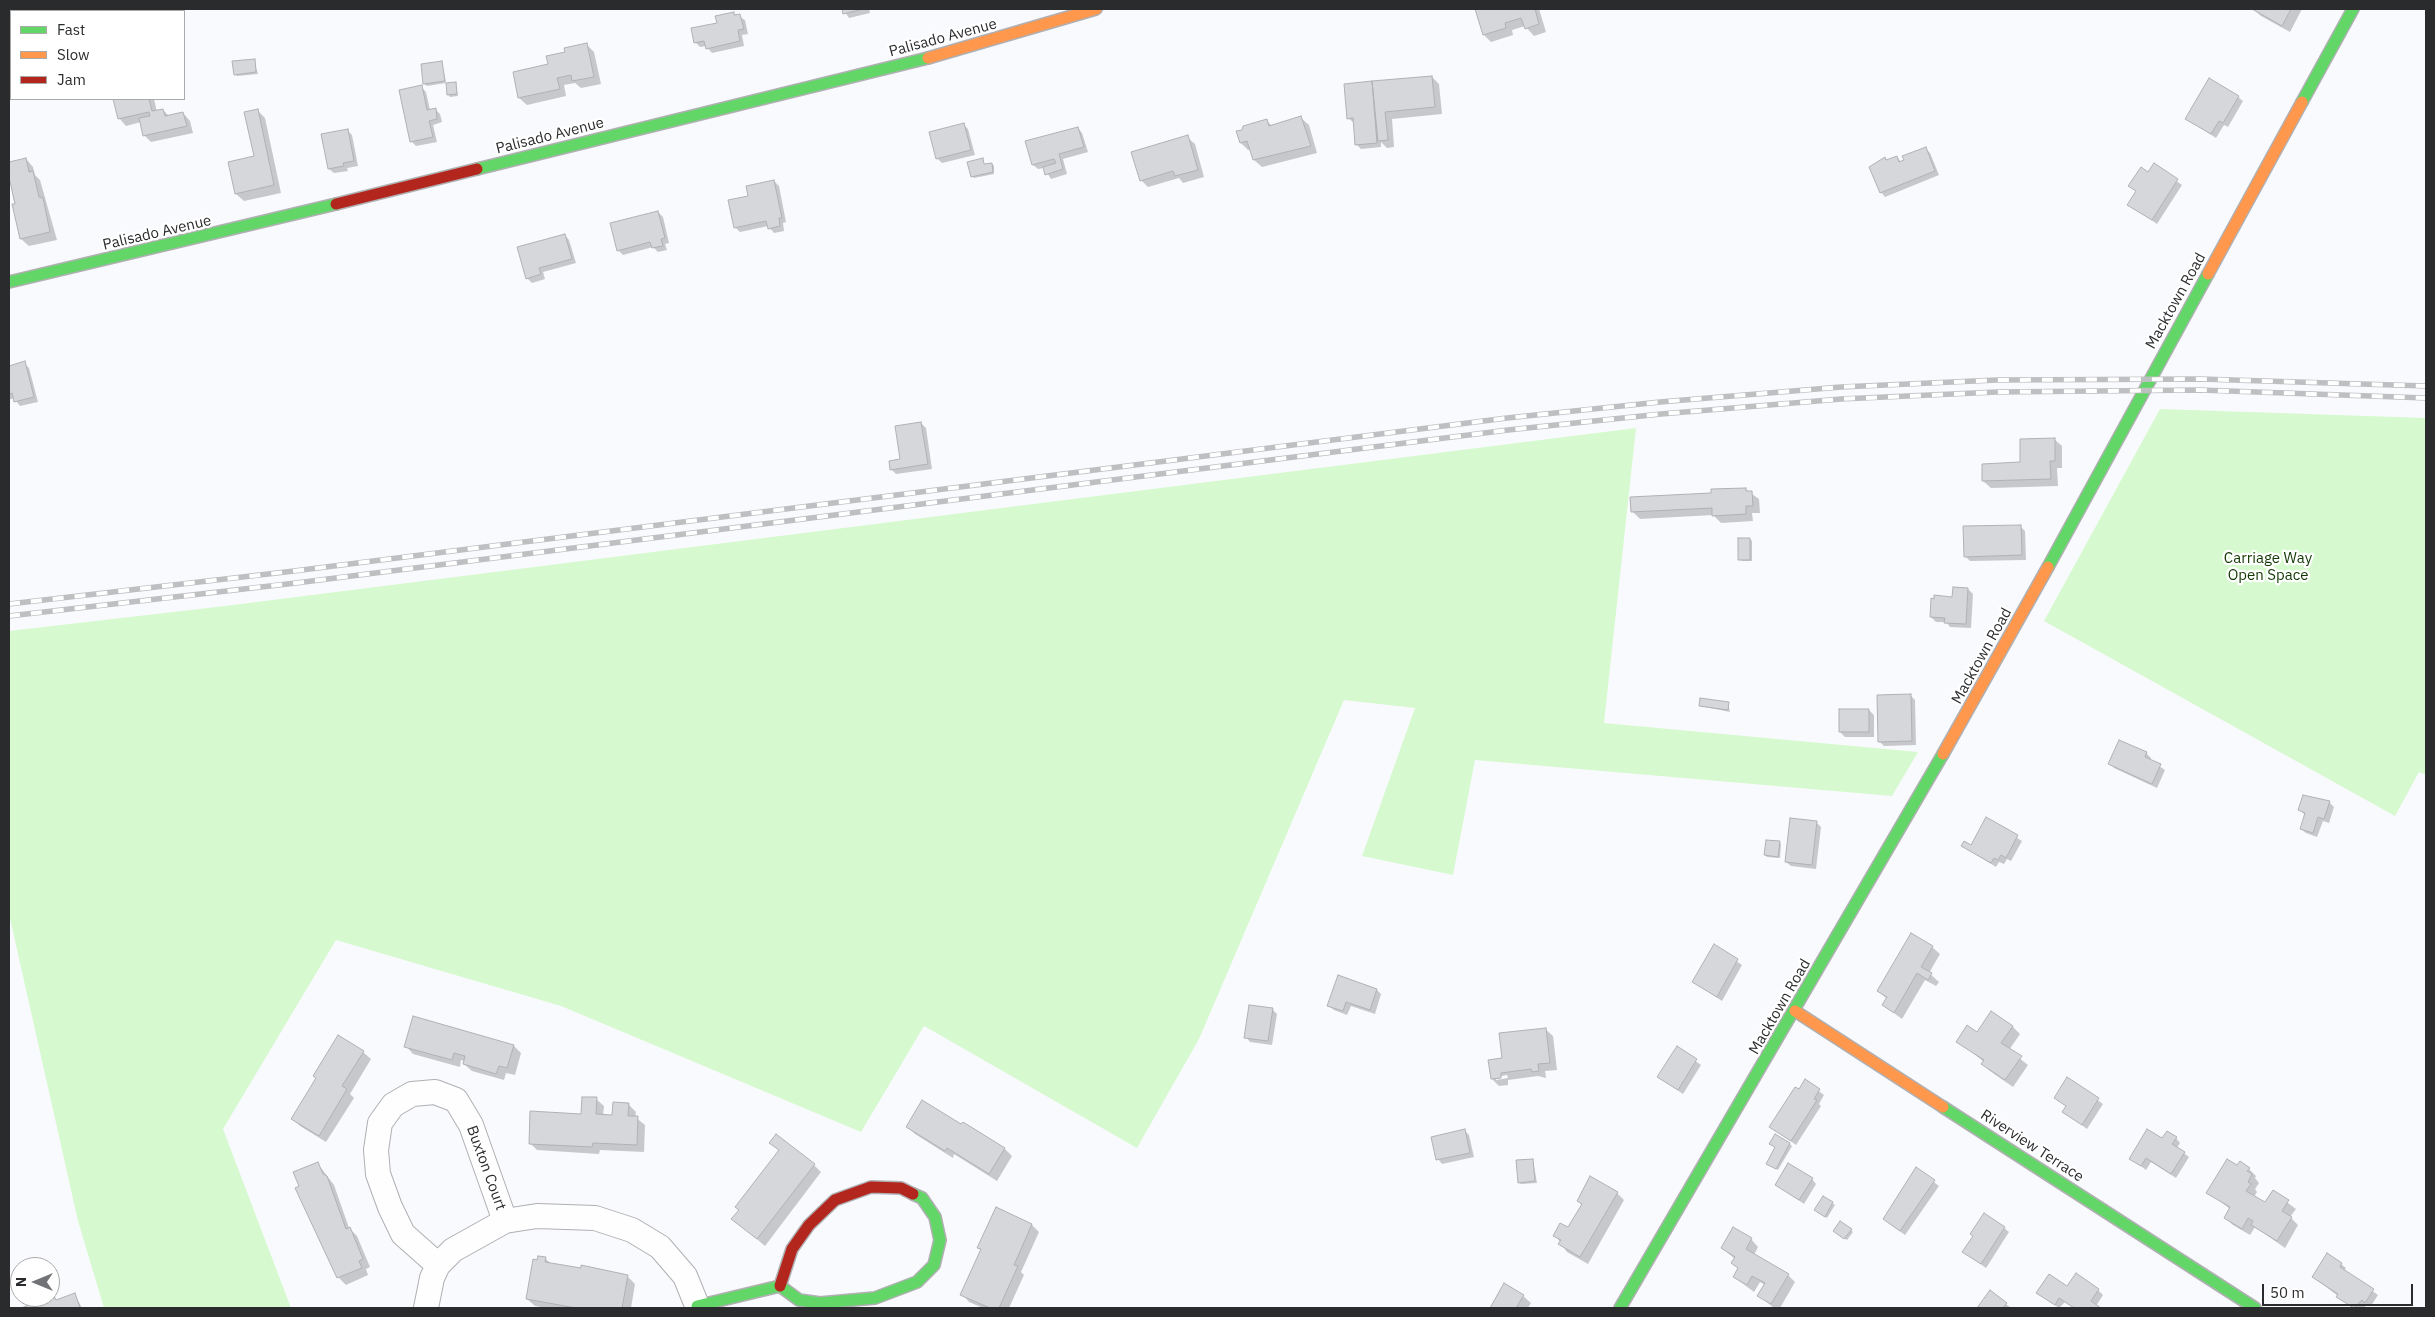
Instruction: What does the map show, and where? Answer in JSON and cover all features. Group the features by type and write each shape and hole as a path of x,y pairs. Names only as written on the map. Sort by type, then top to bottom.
{"street":[{"name":"Palisado Avenue","path":"9,282 173,245 952,52 1096,9"},
{"name":"Macktown Road","path":"1620,1308 1795,1011 2011,636 2353,9"},
{"name":"Riverview Terrace","path":"1795,1011 2254,1307"},
{"name":"Buxton Court","path":"438,1265 404,1234 390,1207 378,1174 376,1150 380,1123 393,1104 412,1094 435,1092 456,1100 471,1125 506,1221"},
{"path":"871,1187 901,1188 922,1198 935,1218 940,1240 934,1265 917,1282 875,1298 820,1303 799,1300 780,1286 792,1249 809,1224 835,1200 871,1187"},
{"path":"426,1308 432,1278 438,1265 453,1250 506,1221 537,1216 595,1218 632,1230 660,1247 685,1276 698,1307 780,1286"}],"green space":[{"name":"Carriage Way Open Space","path":"2160,409 2426,418 2426,775 2419,772 2395,816 2044,621"},
{"path":"1636,428 1604,723 1918,752 1892,796 1475,760 1453,875 1362,856 1415,708 1344,700 1199,1039 1137,1148 924,1026 861,1132 561,1006 336,940 223,1129 291,1308 104,1308 78,1221 9,914 9,631 225,606"}],"building":[{"path":"842,9 863,9 843,14"},
{"path":"1475,9 1535,9 1539,24 1525,29 1521,18 1505,23 1506,28 1483,35"},
{"path":"2252,9 2291,9 2282,26"},
{"path":"734,12 734,15 740,14 744,29 738,30 740,41 706,49 704,41 694,43 691,28 717,23 715,16"},
{"path":"587,43 594,77 572,81 571,75 557,78 560,89 518,98 513,72 548,64 546,56 565,52 564,48"},
{"path":"255,59 256,72 234,75 232,61"},
{"path":"442,61 445,81 423,84 421,64"},
{"path":"1432,76 1435,107 1385,112 1388,140 1378,141 1372,81"},
{"path":"2209,78 2239,96 2223,123 2219,121 2211,134 2185,119"},
{"path":"1372,81 1377,143 1355,145 1353,118 1347,119 1344,84"},
{"path":"456,82 457,94 447,95 446,83"},
{"path":"422,85 427,110 436,108 437,119 429,121 433,137 410,142 399,90"},
{"path":"113,100 149,100 152,111 163,109 165,116 183,112 187,126 143,136 139,118 150,116 149,112 118,119"},
{"path":"258,109 274,185 235,194 228,162 254,156 244,112"},
{"path":"1301,116 1311,146 1253,160 1247,141 1240,143 1236,131 1242,130 1243,126 1267,119 1269,126"},
{"path":"964,123 971,150 936,159 929,132"},
{"path":"1078,127 1084,147 1059,154 1063,169 1045,175 1043,167 1056,163 1054,159 1032,165 1025,141"},
{"path":"348,129 354,161 343,163 344,166 328,169 321,134"},
{"path":"1188,135 1198,170 1175,176 1173,171 1140,181 1131,152"},
{"path":"1926,147 1935,171 1880,193 1869,167 1885,157 1886,160 1897,156 1899,162 1904,160 1902,156"},
{"path":"26,158 29,172 33,171 39,197 43,198 50,232 20,239 12,204 15,204 9,177 9,162"},
{"path":"983,158 984,164 992,163 993,172 971,177 967,162"},
{"path":"2154,163 2178,179 2152,220 2127,205 2136,191 2128,186 2141,167 2148,172"},
{"path":"774,180 782,218 779,218 780,226 768,229 766,221 734,228 728,200 748,196 746,186"},
{"path":"658,211 665,238 661,239 663,246 652,248 650,242 617,251 610,223"},
{"path":"565,234 572,259 539,268 541,274 526,279 517,247"},
{"path":"25,361 34,397 14,402 12,393 9,394 9,366"},
{"path":"921,422 928,464 890,470 889,461 900,459 895,426"},
{"path":"2055,438 2055,461 2050,461 2051,479 1982,481 1982,464 2020,462 2020,439"},
{"path":"1746,488 1746,491 1752,491 1753,506 1746,506 1746,514 1712,516 1712,508 1631,512 1630,497 1711,493 1711,489"},
{"path":"2021,525 2022,555 1964,557 1963,526"},
{"path":"1738,538 1750,538 1750,560 1738,560"},
{"path":"1953,587 1968,588 1966,624 1944,623 1945,618 1930,617 1931,598 1934,599 1934,595 1952,597"},
{"path":"1911,694 1912,741 1878,742 1877,695"},
{"path":"1700,698 1729,702 1728,710 1699,706"},
{"path":"1839,709 1869,709 1869,732 1839,732"},
{"path":"2119,740 2147,752 2145,757 2161,764 2152,784 2108,764"},
{"path":"2303,795 2330,801 2324,819 2318,817 2313,833 2300,829 2305,813 2298,810"},
{"path":"1986,817 2018,835 2006,858 2001,855 1998,860 1994,858 1991,863 1961,846 1964,841 1971,845"},
{"path":"1790,818 1817,821 1812,865 1785,862"},
{"path":"1766,840 1780,841 1778,857 1764,855"},
{"path":"1911,933 1933,946 1921,967 1932,973 1928,980 1917,973 1894,1013 1882,1005 1887,997 1877,991"},
{"path":"1714,944 1738,959 1717,997 1692,982"},
{"path":"1338,975 1377,989 1370,1010 1346,1002 1343,1011 1327,1006"},
{"path":"1249,1005 1273,1008 1268,1041 1244,1038"},
{"path":"1991,1011 2013,1026 2001,1043 2022,1056 2005,1080 1981,1064 1984,1060 1956,1042 1967,1025 1977,1032"},
{"path":"413,1016 514,1045 507,1068 499,1066 496,1074 463,1064 465,1056 454,1053 452,1060 404,1047"},
{"path":"1546,1028 1550,1063 1538,1064 1539,1071 1532,1072 1531,1069 1501,1073 1501,1078 1491,1079 1488,1060 1502,1058 1499,1033"},
{"path":"338,1035 364,1051 342,1086 347,1089 319,1136 291,1119 316,1078 313,1076"},
{"path":"1677,1046 1697,1059 1678,1090 1657,1077"},
{"path":"2067,1077 2099,1098 2082,1125 2062,1112 2066,1106 2054,1098"},
{"path":"1805,1079 1820,1089 1814,1099 1817,1100 1791,1141 1769,1127 1795,1087 1799,1089"},
{"path":"582,1097 597,1097 596,1114 612,1115 613,1102 629,1103 628,1116 638,1116 637,1145 593,1143 592,1147 529,1144 530,1111 581,1114"},
{"path":"922,1100 1005,1148 989,1174 947,1148 945,1151 906,1127"},
{"path":"1465,1129 1470,1153 1436,1160 1431,1137"},
{"path":"2147,1129 2162,1138 2167,1131 2177,1137 2172,1144 2185,1152 2171,1174 2146,1158 2141,1166 2129,1159"},
{"path":"776,1134 815,1164 757,1239 731,1219 739,1210 735,1207 779,1150 769,1143"},
{"path":"1775,1134 1790,1143 1776,1169 1766,1164 1775,1147 1769,1144"},
{"path":"1533,1159 1535,1181 1518,1183 1516,1160"},
{"path":"2227,1159 2237,1165 2240,1161 2250,1168 2247,1171 2252,1174 2248,1182 2251,1184 2246,1191 2265,1202 2273,1190 2289,1200 2282,1211 2292,1217 2277,1241 2251,1225 2253,1221 2248,1218 2242,1229 2224,1218 2230,1207 2206,1193"},
{"path":"318,1162 323,1174 327,1176 346,1229 350,1227 363,1259 359,1261 362,1268 337,1278 295,1188 299,1186 293,1172"},
{"path":"1788,1163 1813,1178 1799,1200 1775,1185"},
{"path":"1916,1167 1935,1180 1900,1231 1883,1219"},
{"path":"1590,1176 1618,1192 1580,1257 1558,1244 1561,1240 1553,1236 1560,1223 1568,1227 1582,1204 1577,1201"},
{"path":"1823,1196 1833,1202 1825,1217 1814,1210"},
{"path":"996,1207 1032,1224 1014,1265 1018,1266 999,1308 990,1308 960,1295 981,1249 977,1248"},
{"path":"1984,1213 2005,1227 1981,1264 1962,1252 1973,1236 1970,1234"},
{"path":"1840,1221 1852,1229 1844,1239 1833,1231"},
{"path":"1733,1227 1752,1238 1746,1249 1789,1274 1771,1304 1757,1296 1765,1283 1752,1276 1747,1285 1733,1277 1738,1268 1731,1263 1735,1257 1721,1248"},
{"path":"2327,1253 2342,1263 2340,1267 2374,1289 2365,1303 2362,1300 2354,1308 2336,1297 2338,1294 2312,1277"},
{"path":"538,1256 546,1257 545,1262 581,1268 581,1265 628,1275 622,1308 576,1308 526,1299 533,1259 537,1260"},
{"path":"2076,1273 2099,1289 2091,1301 2101,1308 2074,1308 2059,1298 2055,1305 2036,1293 2049,1274 2067,1286"},
{"path":"1504,1283 1524,1295 1516,1308 1490,1308"},
{"path":"1990,1290 2007,1303 2003,1308 1977,1308"},
{"path":"75,1293 80,1308 21,1308 60,1307 60,1299"}],"railway":[{"path":"9,604 294,571 1507,418 1660,402 1841,387 1997,380 2200,379 2426,386"},
{"path":"9,616 296,583 1508,430 1661,414 1841,399 1997,392 2200,390 2426,398"}],"traffic: fast":[{"path":"2302,102 2353,9"},
{"path":"477,169 928,58"},
{"path":"9,282 336,204"},
{"path":"2048,567 2208,274"},
{"path":"1620,1308 1943,754"},
{"path":"1943,1107 2255,1308"},
{"path":"697,1306 780,1286 799,1300 820,1303 875,1298 917,1282 934,1265 940,1240 935,1217 922,1198 913,1194"}],"traffic: slow":[{"path":"928,58 1096,9"},
{"path":"2208,274 2302,102"},
{"path":"1943,754 2048,567"},
{"path":"1795,1011 1943,1107"}],"traffic: jam":[{"path":"336,204 477,169"},
{"path":"780,1286 792,1249 809,1225 835,1200 871,1187 901,1188 913,1194"}]}
